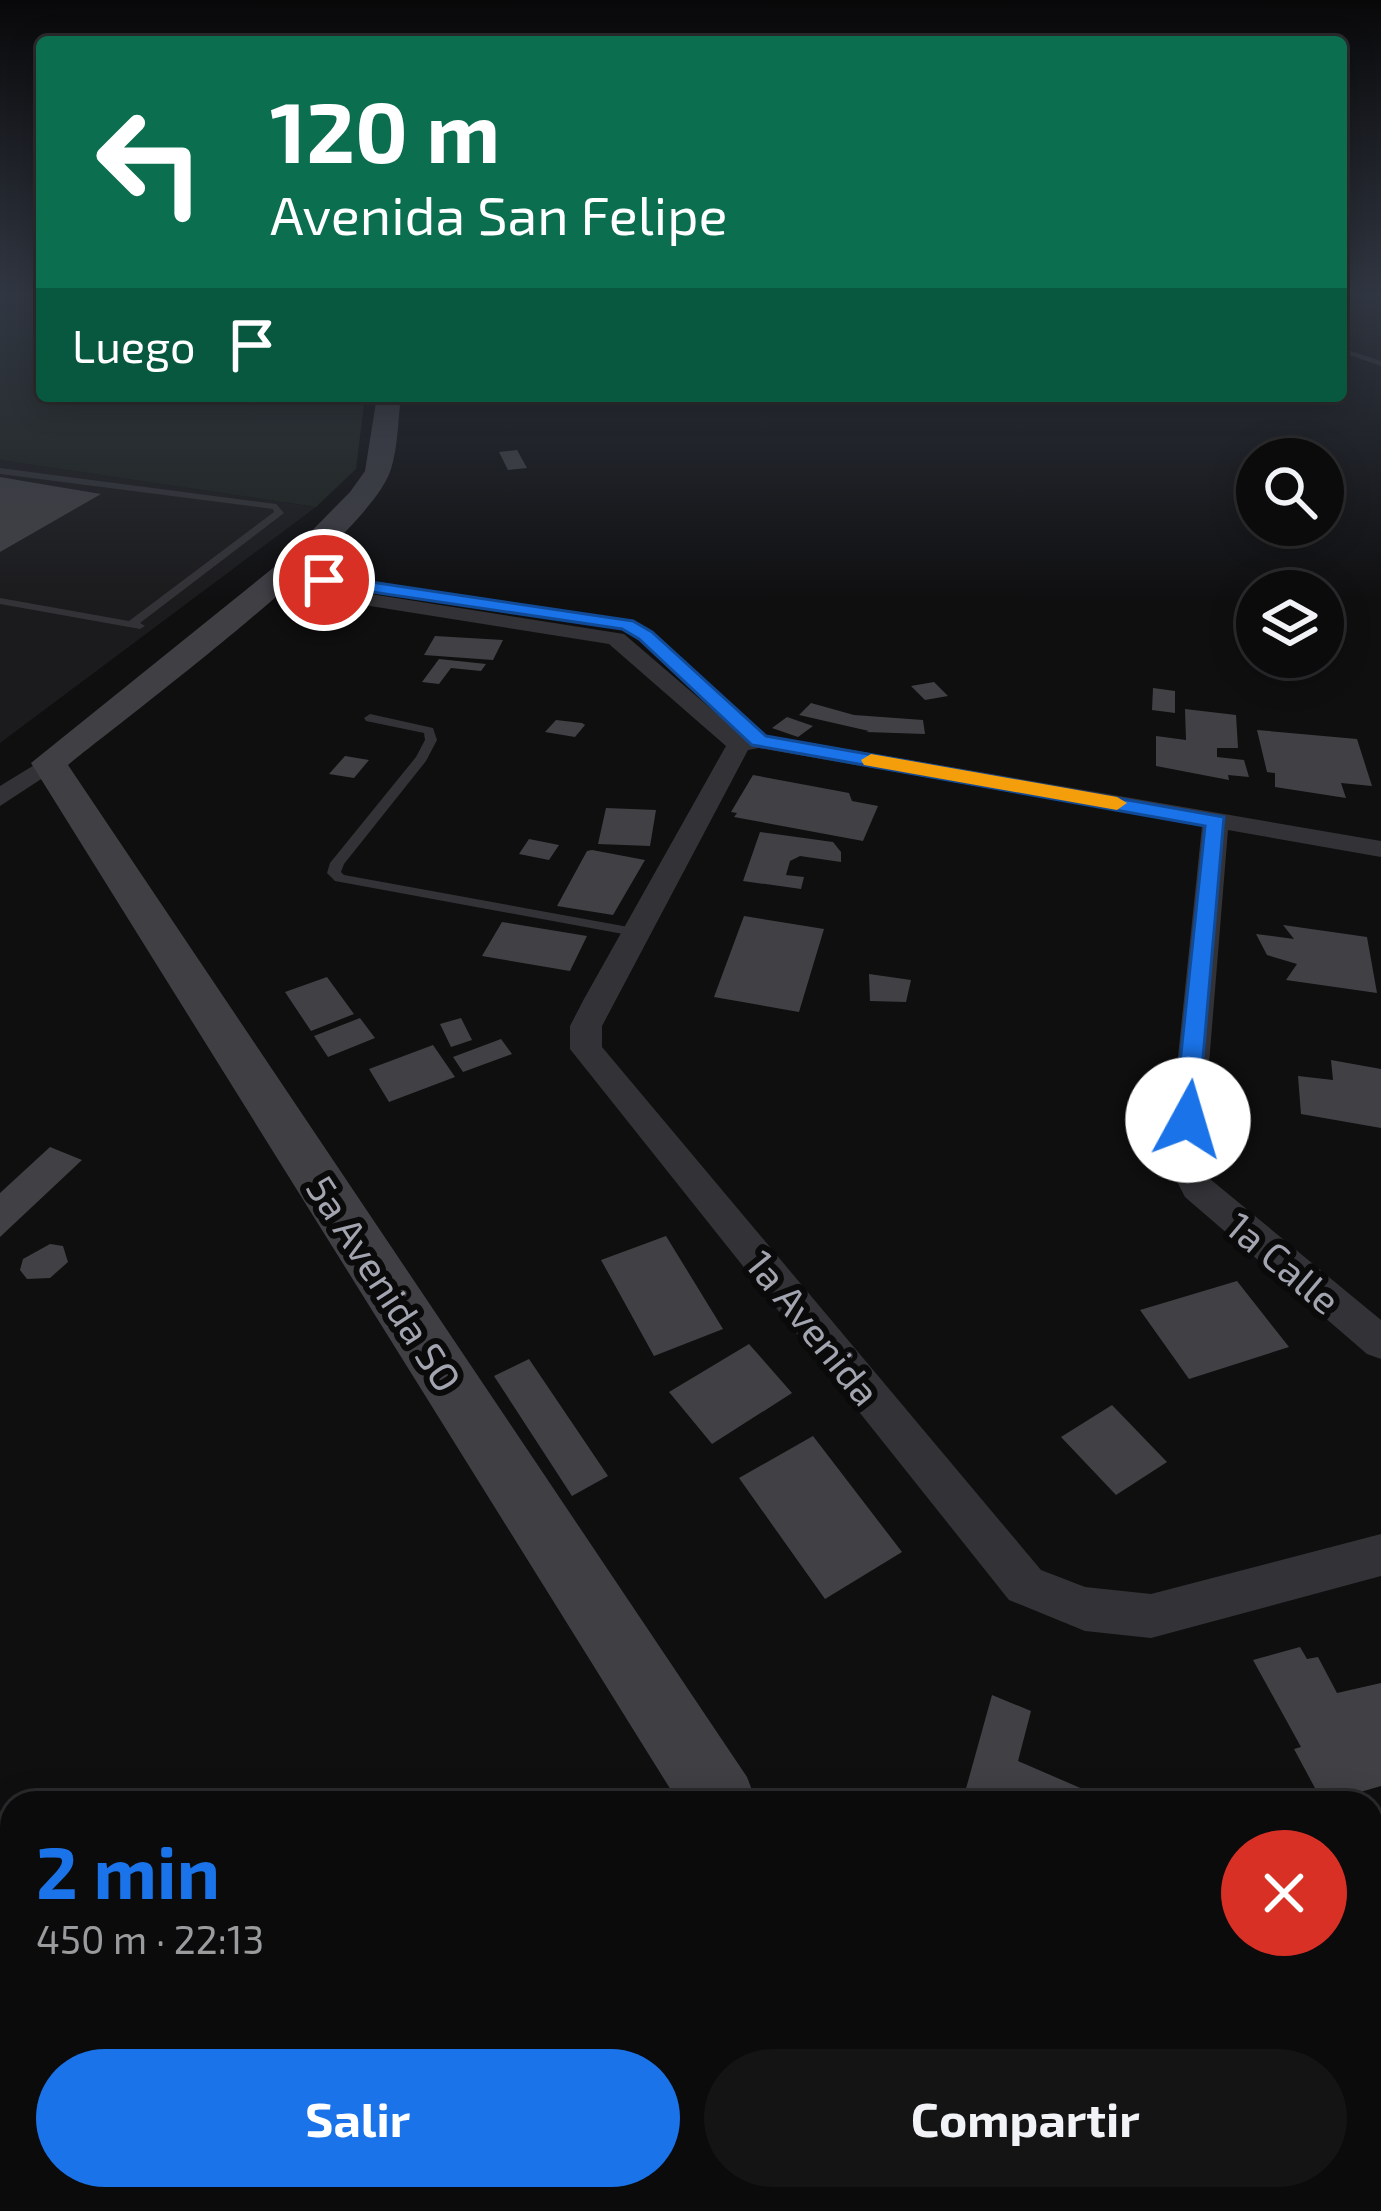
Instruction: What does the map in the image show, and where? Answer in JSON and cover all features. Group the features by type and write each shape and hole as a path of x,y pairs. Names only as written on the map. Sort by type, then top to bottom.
{"street":[{"path":"0,798 293,566 360,498 378,471 388,402"},
{"path":"293,566 324,580 627,625 646,636 749,743"},
{"path":"263,588 301,589 616,639 749,743 1381,849"},
{"name":"1a Avenida","path":"749,743 634,932 586,1026 586,1049 1025,1585 1085,1610 1151,1616 1381,1555"},
{"name":"5a Avenida SO","path":"49,763 713,1791"},
{"name":"1a Calle","path":"1216,821 1184,1162 1197,1188 1381,1343"}],"lane":[{"path":"0,471 276,507 279,513 136,625 0,601"},
{"path":"0,616 19,604"},
{"path":"370,718 429,731 431,740 422,758 337,863 334,873 340,878 634,932"}],"shaded area":[{"path":"0,395 36,395 36,402 364,402 356,469 316,507 0,460"},
{"path":"0,460 316,507 0,743"}],"building":[{"path":"517,450 527,468 508,470 499,452"},
{"path":"0,477 47,485 101,494 0,552"},
{"path":"435,636 503,640 493,660 424,655"},
{"path":"439,659 486,664 481,671 451,668 439,684 422,682"},
{"path":"934,682 948,696 925,700 911,686"},
{"path":"1153,688 1175,691 1175,713 1152,710"},
{"path":"811,703 854,715 923,720 925,734 866,732 799,715"},
{"path":"1185,709 1236,715 1238,748 1217,748 1217,757 1244,760 1249,777 1228,775 1229,780 1156,766 1156,736 1186,740"},
{"path":"787,717 813,726 798,737 772,728"},
{"path":"556,720 585,725 575,737 545,732"},
{"path":"1257,730 1357,739 1372,786 1341,783 1346,798 1275,787 1275,773 1267,772"},
{"path":"345,756 369,760 354,778 329,774"},
{"path":"753,775 849,793 852,801 878,806 863,841 734,817 737,813 731,812"},
{"path":"606,808 656,810 650,846 598,844"},
{"path":"760,832 833,842 841,852 841,862 800,856 790,861 786,875 804,877 801,889 743,881"},
{"path":"529,839 559,845 549,860 519,854"},
{"path":"587,851 645,860 613,915 557,906"},
{"path":"744,916 824,929 799,1012 714,997"},
{"path":"502,922 587,936 570,971 482,956"},
{"path":"1283,925 1367,937 1377,993 1286,980 1297,964 1267,955 1256,934 1294,939"},
{"path":"869,974 911,980 906,1002 870,1001"},
{"path":"327,977 354,1014 311,1031 285,992"},
{"path":"360,1018 375,1038 328,1057 314,1036"},
{"path":"461,1018 472,1040 451,1047 440,1024"},
{"path":"501,1039 512,1054 463,1072 453,1057"},
{"path":"433,1045 455,1077 389,1102 369,1069"},
{"path":"1331,1060 1381,1069 1381,1128 1301,1114 1298,1076 1333,1080"},
{"path":"50,1147 82,1160 0,1237 0,1193"},
{"path":"666,1236 723,1329 654,1356 601,1260"},
{"path":"50,1244 63,1246 68,1262 50,1278 27,1279 20,1270 23,1259"},
{"path":"1237,1281 1289,1347 1189,1379 1140,1310"},
{"path":"749,1344 792,1393 712,1444 669,1392"},
{"path":"529,1359 608,1476 572,1496 494,1376"},
{"path":"1112,1405 1167,1462 1116,1495 1061,1437"},
{"path":"813,1436 902,1552 825,1599 739,1478"},
{"path":"1300,1647 1307,1659 1318,1657 1337,1693 1381,1683 1381,1786 1364,1791 1317,1791 1294,1749 1301,1747 1253,1660"},
{"path":"992,1695 1031,1711 1018,1761 1087,1791 965,1791"}],"slow traffic":[{"path":"871,760 1117,803"}],"route":[{"path":"324,580 627,625 646,636 759,741 1216,821 1188,1120"}]}
